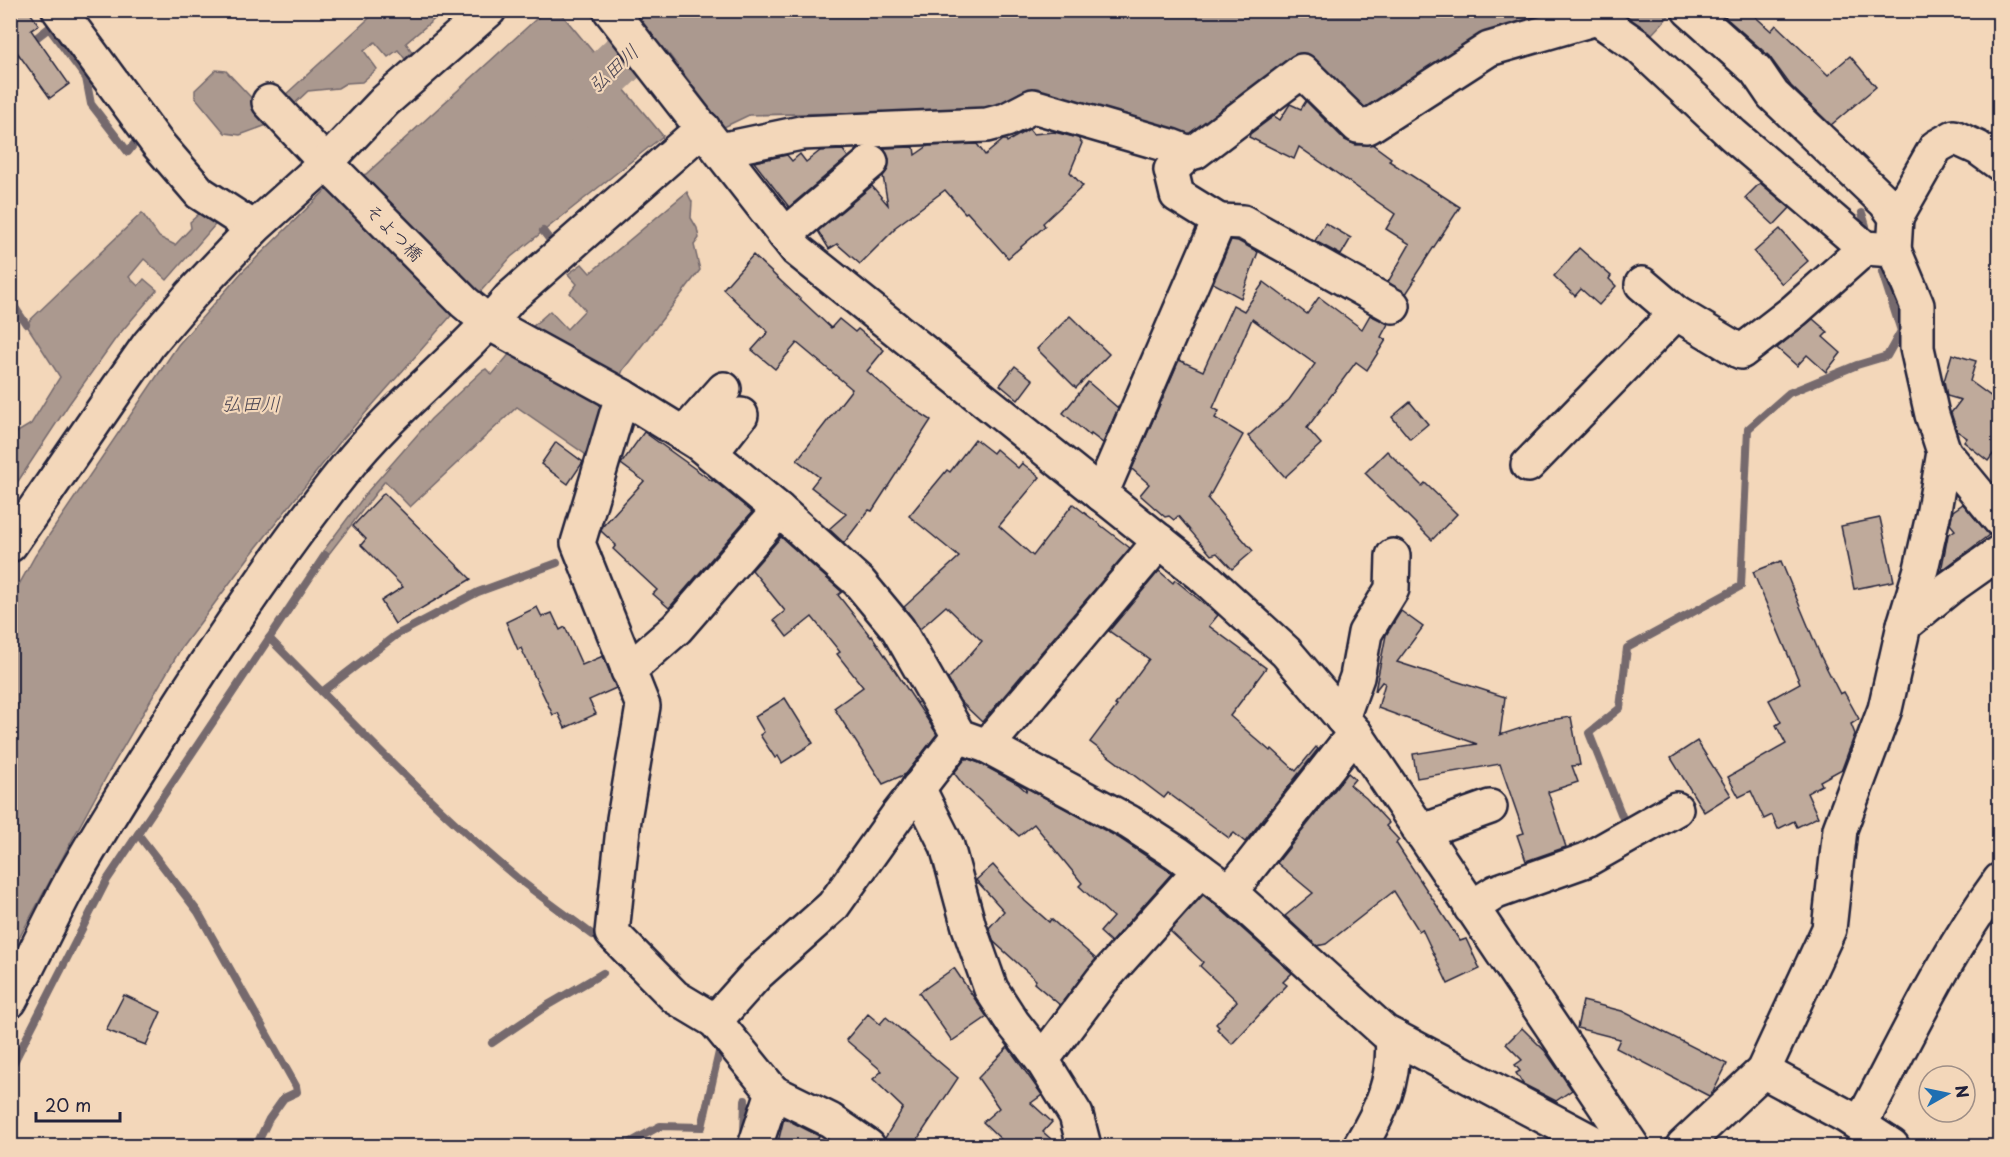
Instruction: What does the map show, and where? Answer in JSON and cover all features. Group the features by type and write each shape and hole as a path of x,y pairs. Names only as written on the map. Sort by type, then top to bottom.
{"street":[{"path":"59,10 157,143 200,193 254,228"},
{"path":"10,545 149,345 191,295 254,228 326,163 385,102 489,10"},
{"path":"609,10 797,250 1202,575 1286,652 1348,725 1632,1146"},
{"path":"1689,10 1756,70 1773,95 1801,119 1885,202 1896,217"},
{"path":"10,1001 69,886 108,819 208,660 347,466 391,417 489,323 510,298 560,253 711,139 987,125 1006,120 1032,106 1172,146 1189,153 1195,152 1302,71 1359,126 1368,127 1489,49 1596,18 1639,47 1733,135 1880,249 1917,305 1917,348 1932,415 1944,452 2000,520"},
{"name":"そよつ橋","path":"269,102 464,302 489,323 622,396 684,434 711,453 779,510 859,582 898,629 973,741"},
{"path":"1642,284 1677,313 1741,352 1880,249 1936,147 1954,137 1978,147 2000,164"},
{"path":"1189,153 1171,170 1176,195 1219,221 1243,222 1393,306"},
{"path":"785,235 871,162"},
{"path":"1101,494 1219,221"},
{"path":"1528,465 1677,313"},
{"path":"622,396 578,543 643,706 624,819 612,933 675,997 715,1021 773,1092 830,1120 868,1146"},
{"path":"684,434 732,402 711,453"},
{"path":"1683,1146 1763,1071 1829,929 1840,828 1885,709 1904,625 1934,516 1944,452"},
{"path":"628,671 677,628 779,510"},
{"path":"715,1021 757,974 833,906 918,788 973,741 1160,541"},
{"path":"1904,625 1949,588 2000,552"},
{"path":"1230,892 1348,725 1365,633 1392,589 1393,556"},
{"path":"973,741 1129,822 1200,870 1230,892 1385,1032 1600,1146"},
{"path":"918,788 947,846 969,927 991,990 1042,1060 1076,1115 1084,1146"},
{"path":"1420,832 1490,807"},
{"path":"1471,908 1496,892 1586,860 1676,809"},
{"path":"1042,1060 1102,980 1200,870"},
{"path":"1860,1125 1951,956 1977,911 2000,880"},
{"path":"1360,1146 1383,1106 1392,1069 1392,1036"},
{"path":"1763,1071 1860,1125 1892,1146"},
{"path":"755,1146 773,1092"}],"water":[{"path":"377,11 444,11 406,43 412,52 405,59 398,50 388,57 375,42 364,51 377,69 362,82 346,83 338,88 308,91 275,122 240,135 225,133 195,97 195,90 216,70 226,71 263,110 284,96"},
{"name":"弘田川","path":"545,11 559,11 663,136 511,257 481,291 464,301 340,442 249,557 180,650 111,768 11,953 11,599 35,556 178,345 243,271 331,185 366,174"},
{"path":"636,11 1566,11 1520,21 1478,37 1369,115 1306,63 1198,137 989,110 749,115 724,127"},
{"path":"1622,11 1660,11 1669,16 1650,36"},
{"path":"687,192 692,202 691,218 697,228 699,238 694,245 700,270 623,370 588,456 517,407 410,507 385,481 328,555 325,555 324,550 368,491 431,419 482,371 486,369 492,375 531,328 550,311 567,329 585,310 570,293 577,284 568,274 582,264 590,273"},
{"path":"142,213 159,237 175,245 191,228 190,222 200,213 221,218 167,280 144,259 129,277 138,286 144,279 157,290 116,338 11,492 11,436 31,424 60,377 26,324"}],"building":[{"path":"10,10 28,10 39,25 31,30 69,84 50,98 12,45 10,46"},
{"path":"1731,10 1748,10 1771,31 1776,25 1828,75 1850,56 1876,87 1831,125 1791,86 1769,56 1725,17"},
{"path":"1306,101 1345,140 1356,145 1372,144 1391,158 1389,161 1460,207 1413,279 1415,280 1406,294 1388,282 1410,244 1386,229 1395,214 1299,147 1294,159 1249,137 1274,116 1280,120 1290,104 1301,109"},
{"path":"1029,129 1033,134 1054,132 1078,138 1082,143 1070,172 1083,186 1043,223 1045,226 1008,258 945,190 894,228 860,264 837,244 829,249 818,231 872,186 888,205 883,176 888,169 889,159 883,148 914,147 915,155 928,146 977,144 985,155 1003,140 1007,142"},
{"path":"843,150 848,157 789,207 754,162 787,155 792,161 800,154 806,162 820,151"},
{"path":"1760,183 1790,208 1774,225 1745,198"},
{"path":"1325,223 1351,238 1341,255 1315,241"},
{"path":"1780,229 1808,261 1782,284 1754,252"},
{"path":"1231,240 1238,241 1258,252 1241,298 1213,283"},
{"path":"1579,248 1611,276 1609,279 1616,286 1599,305 1581,289 1575,296 1554,276"},
{"path":"753,255 831,328 839,319 855,332 858,329 884,350 867,371 900,400 931,420 872,511 869,510 844,543 829,529 846,514 811,487 819,477 797,460 852,389 797,343 775,369 752,350 768,332 723,289"},
{"path":"1264,282 1307,314 1319,297 1362,329 1370,315 1388,324 1381,337 1386,340 1367,370 1356,362 1307,428 1321,444 1285,477 1248,436 1289,400 1315,364 1252,319 1213,408 1219,411 1215,418 1243,435 1208,499 1253,551 1232,569 1217,553 1211,555 1178,516 1174,520 1169,516 1165,517 1140,495 1149,484 1132,469 1179,360 1203,371 1233,305 1244,311"},
{"path":"1070,316 1109,354 1076,388 1037,349"},
{"path":"1813,319 1828,332 1823,337 1841,353 1826,372 1807,355 1797,366 1777,348"},
{"path":"1952,354 1976,361 1970,381 2000,403 2000,445 1988,461 1964,442 1967,438 1957,431 1951,413 1961,400 1947,396 1944,381"},
{"path":"1015,366 1033,380 1018,400 1000,385"},
{"path":"1088,382 1118,408 1103,443 1091,434 1090,436 1063,413"},
{"path":"1410,402 1428,424 1410,439 1392,417"},
{"path":"644,432 713,480 752,512 669,608 653,594 657,590 613,549 616,545 601,531 644,481 621,464"},
{"path":"975,439 993,453 996,449 1018,468 1022,463 1040,477 999,526 1033,556 1073,504 1130,548 982,722 960,701 948,679 982,641 946,606 920,629 904,607 959,557 909,516 947,470 950,472"},
{"path":"556,442 583,462 568,484 541,464"},
{"path":"1387,451 1422,486 1425,483 1457,514 1432,540 1365,473"},
{"path":"384,493 471,579 395,624 381,601 403,587 361,545 366,539 353,526"},
{"path":"1963,504 1989,535 1941,571 1948,535 1955,530 1950,524 1953,511"},
{"path":"1880,518 1894,581 1854,589 1841,526"},
{"path":"781,537 842,592 838,595 872,636 937,734 906,774 883,784 834,708 863,687 837,654 840,652 812,617 787,637 774,620 785,611 752,570"},
{"path":"1781,561 1821,657 1840,694 1844,692 1859,719 1851,724 1855,734 1842,769 1820,781 1822,785 1807,793 1818,817 1797,827 1794,821 1778,829 1772,815 1764,819 1751,791 1739,797 1728,777 1786,744 1776,725 1781,722 1769,700 1800,683 1753,572"},
{"path":"1159,571 1173,583 1175,580 1218,615 1209,626 1266,668 1230,716 1296,771 1316,747 1318,749 1245,842 1234,833 1229,838 1168,793 1164,798 1090,742 1149,659 1109,631"},
{"path":"537,607 542,617 552,613 560,630 565,627 582,665 603,656 616,688 589,700 596,714 565,728 558,713 553,715 521,648 518,650 506,622"},
{"path":"1401,611 1423,627 1397,662 1505,697 1500,735 1543,721 1571,717 1580,765 1572,766 1578,782 1548,792 1566,847 1526,861 1517,835 1524,833 1500,764 1417,778 1413,754 1477,744 1378,708 1385,683 1382,682 1375,691 1386,635"},
{"path":"785,698 813,743 782,763 778,756 775,758 760,735 764,732 755,717"},
{"path":"1697,741 1731,795 1704,812 1671,758"},
{"path":"966,758 1119,838 1172,873 1111,942 1100,932 1113,917 1079,886 1082,883 1034,824 1019,836 965,787 954,773"},
{"path":"1348,773 1355,779 1350,785 1366,798 1389,823 1386,826 1399,840 1396,843 1460,941 1466,939 1480,969 1448,984 1422,929 1419,931 1394,891 1326,944 1317,946 1285,916 1313,893 1277,863"},
{"path":"993,865 1025,901 1049,922 1051,919 1096,959 1060,1005 1034,983 1036,980 994,942 989,928 1004,911 976,880"},
{"path":"1203,895 1292,973 1283,982 1287,985 1232,1044 1217,1029 1219,1027 1216,1024 1237,1001 1200,966 1203,962 1170,931"},
{"path":"954,968 987,1017 952,1041 919,993"},
{"path":"124,995 161,1012 146,1045 106,1030"},
{"path":"1583,1001 1622,1011 1727,1064 1713,1092 1709,1096 1616,1048 1620,1039 1577,1028"},
{"path":"868,1014 880,1024 886,1017 958,1078 913,1146 887,1146 885,1138 903,1108 873,1079 882,1071 846,1040"},
{"path":"1522,1028 1545,1051 1572,1090 1556,1101 1523,1084 1516,1073 1520,1071 1515,1065 1522,1060 1506,1044"},
{"path":"1008,1047 1042,1095 1031,1103 1052,1122 1043,1132 1059,1146 1008,1146 983,1122 999,1108 978,1078"},
{"path":"784,1118 819,1136 814,1146 777,1146"}],"waterway":[{"name":"弘田川","path":"560,118 674,10"},
{"path":"10,58 49,28 86,78 91,104 128,152 141,135"},
{"path":"1862,213 1866,226"},
{"path":"543,231 556,248"},
{"path":"1624,821 1589,733 1620,708 1627,648 1741,586 1748,429 1789,393 1857,365 1887,356 1901,331 1882,272"},
{"path":"10,300 26,324"},
{"path":"10,1070 107,880 325,555"},
{"path":"322,692 396,635 478,592 557,563"},
{"path":"269,638 452,820 516,877 593,935"},
{"path":"138,834 198,912 296,1086 297,1092 284,1098 269,1119 256,1146"},
{"path":"492,1043 548,1005 603,973"},
{"path":"624,1146 660,1126 702,1127 719,1052"},
{"path":"744,1132 745,1100"}]}
